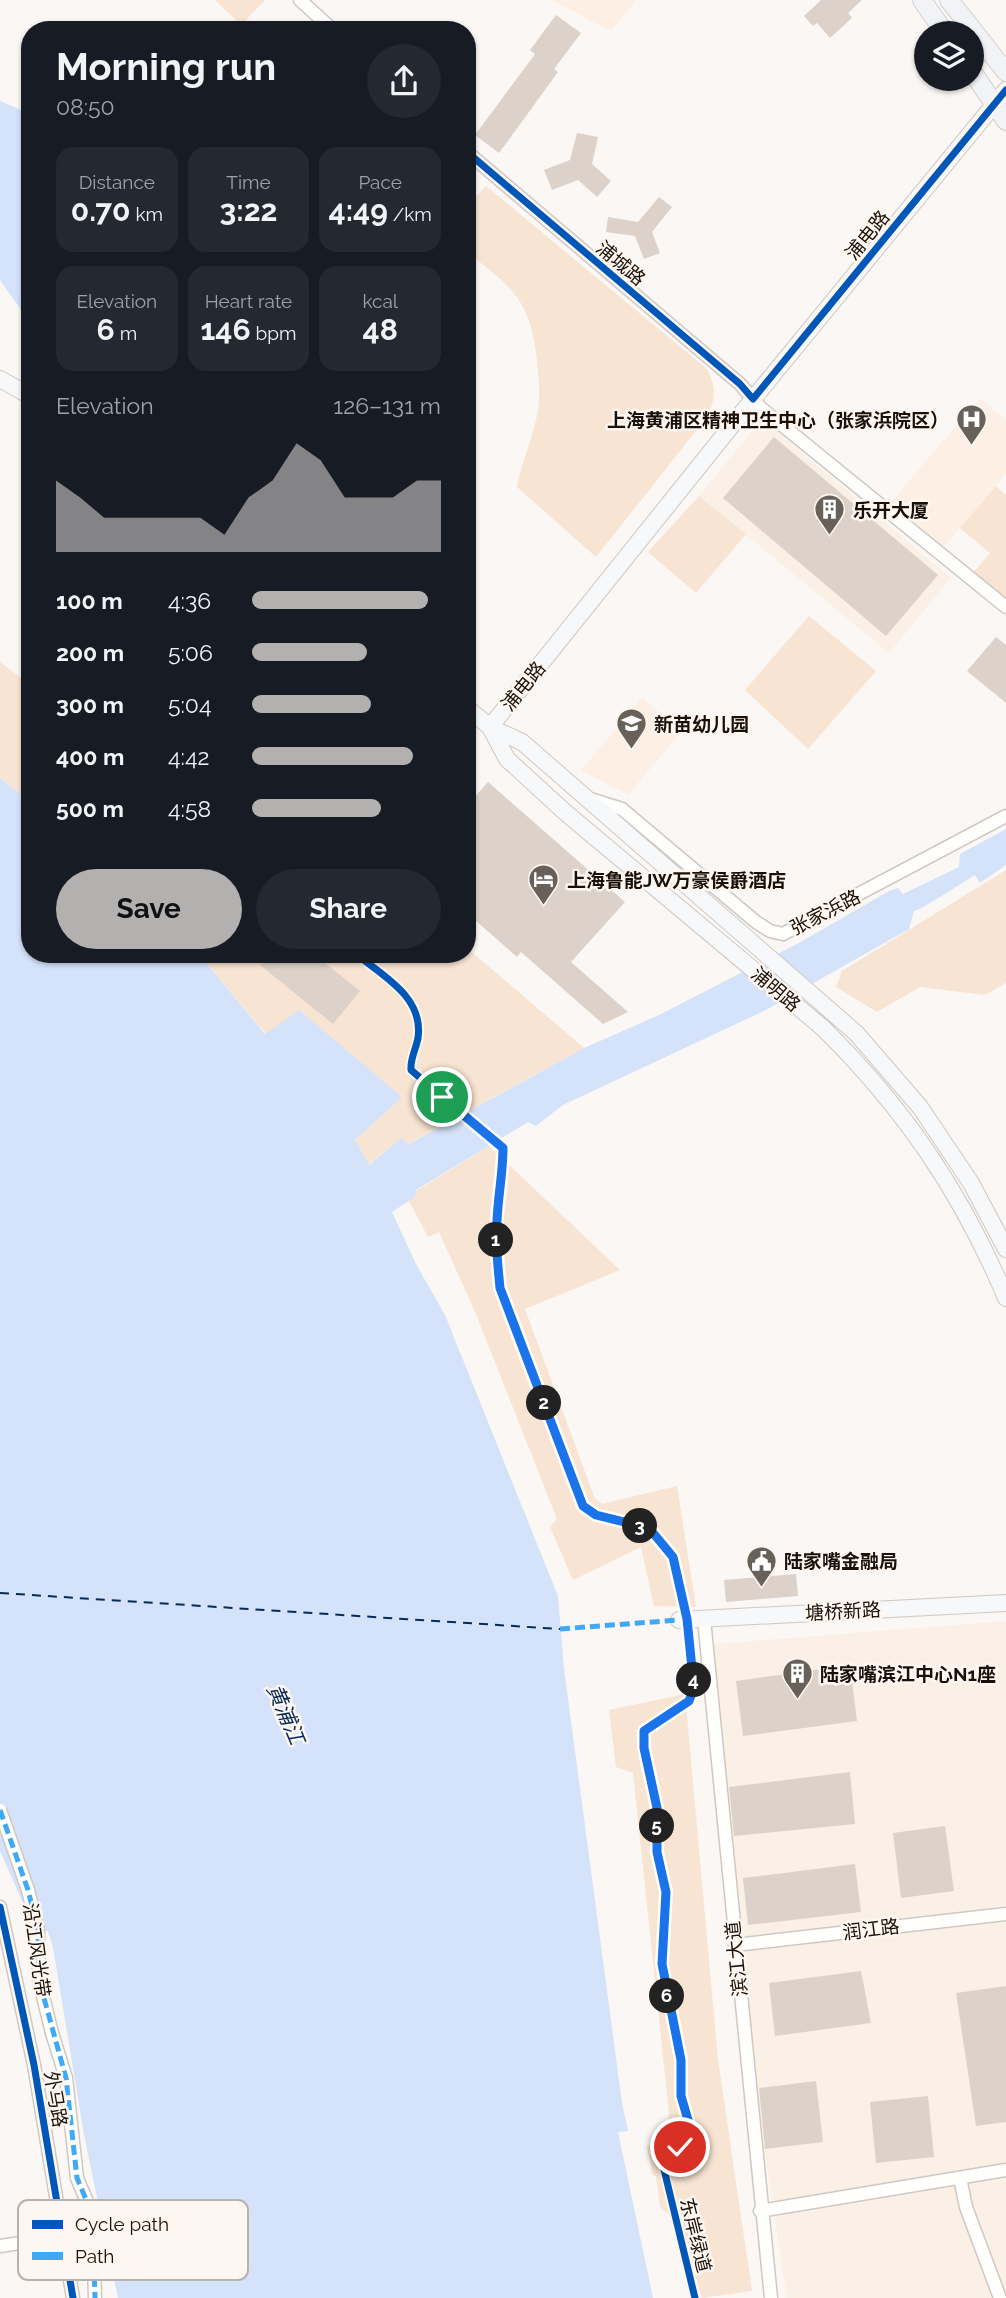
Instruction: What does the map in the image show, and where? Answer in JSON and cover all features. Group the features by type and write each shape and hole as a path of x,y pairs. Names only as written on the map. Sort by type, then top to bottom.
{"main road":[{"path":"922,0 937,21"},
{"path":"948,0 1006,72"},
{"path":"984,82 1000,97 1006,121"},
{"name":"浦电路","path":"490,727 752,399 1000,97"},
{"path":"0,379 21,391"},
{"name":"浦明路","path":"476,715 490,727 522,742 856,1033 920,1107 971,1183 1006,1249"},
{"name":"浦明路","path":"490,727 507,759 566,813 823,1028 890,1102 940,1169 983,1243 1006,1298"},
{"name":"塘桥新路","path":"679,1620 1006,1602"}],"street":[{"path":"300,0 323,21"},
{"name":"浦城路","path":"476,160 740,383 752,399 1006,607"},
{"name":"张家浜路","path":"587,798 622,809 756,922 770,931 783,934 1006,816"},
{"name":"滨江大道","path":"704,1619 760,2211 771,2298"},
{"name":"沿江风光带","path":"0,1810 28,1890 38,1930 39,1980 66,2078 77,2178 86,2200"},
{"name":"外马路","path":"0,1907 34,2065 58,2200"},
{"name":"润江路","path":"735,1945 1006,1914"},
{"path":"760,2211 1006,2170"},
{"path":"960,2178 966,2207 1000,2298"},
{"path":"0,2246 18,2243"},
{"name":"外马路","path":"70,2280 72,2298"},
{"name":"沿江风光带","path":"94,2280 95,2298"}],"shaded area":[{"path":"215,0 265,0 245,21 237,21"},
{"path":"552,0 636,0 611,31"},
{"path":"486,186 707,369 712,381 714,393 707,417 596,557 517,487 538,413 537,361 530,323 517,297 476,259 476,197"},
{"name":"上海黄浦区精神卫生中心（张家浜院区）","path":"980,398 1006,420 1006,474 944,547 891,502"},
{"name":"乐开大厦","path":"762,419 951,578 889,653 699,496"},
{"path":"996,486 1006,495 1006,600 973,573 990,553 960,528"},
{"path":"699,496 746,534 696,593 648,552"},
{"path":"809,616 876,671 808,749 745,690"},
{"path":"0,662 21,678 21,794 0,778"},
{"name":"新苗幼儿园","path":"642,697 681,732 628,795 581,771"},
{"path":"1006,870 1006,983 985,995 920,987 877,1012 836,987 842,971"},
{"path":"476,956 584,1048 406,1145 402,1137 368,1165 355,1140 402,1096 266,1034 207,963 476,963"},
{"path":"489,1146 620,1270 525,1309 595,1499 602,1504 677,1486 696,1607 654,1606 641,1547 573,1580 550,1527 557,1519 476,1314 439,1232 428,1237 409,1201 416,1191"},
{"path":"1006,1621 1006,2298 787,2298 768,2176 702,1645"},
{"path":"685,1694 718,2060 752,2291 702,2298 680,2224 660,2207 656,2177 652,2174 647,2146 663,2143 669,2113 633,1773 616,1767 609,1710"}],"water":[{"path":"0,101 21,110 21,310 0,280"},
{"name":"黄浦江","path":"0,778 21,794 21,963 206,963 265,1034 299,1010 402,1097 355,1140 369,1165 402,1137 407,1145 584,1048 659,1015 797,944 889,891 898,888 903,894 959,867 960,854 1006,829 1006,865 980,883 975,875 914,911 909,929 766,1010 563,1105 536,1126 528,1122 416,1190 415,1197 392,1212 416,1264 445,1315 558,1596 564,1669 622,2103 628,2131 618,2132 653,2298 118,2298 114,2280 248,2280 248,2200 98,2200 53,1947 48,1932 26,1910 0,1851"}],"building":[{"path":"821,0 862,0 848,13 852,18 830,38 817,23 813,26 804,16"},
{"path":"556,15 581,33 554,69 558,72 499,153 476,134 535,54 530,50"},
{"path":"577,133 598,137 592,164 611,181 597,197 578,180 552,190 544,170 570,160"},
{"path":"659,197 672,207 652,232 660,253 644,259 635,236 606,232 608,217 638,222"},
{"name":"乐开大厦","path":"774,437 938,575 886,636 723,498"},
{"path":"996,637 1006,645 1006,703 967,671"},
{"name":"上海鲁能JW万豪侯爵酒店","path":"488,782 625,902 571,962 628,1012 603,1024 521,952 517,957 476,921 476,796"},
{"path":"325,963 360,991 333,1024 260,965"},
{"name":"陆家嘴金融局","path":"796,1574 798,1596 726,1602 724,1580"},
{"name":"陆家嘴滨江中心N1座","path":"850,1665 857,1721 743,1736 736,1681"},
{"path":"850,1772 855,1824 734,1836 729,1787"},
{"path":"945,1826 954,1891 901,1898 893,1833"},
{"path":"855,1864 861,1912 748,1925 743,1878"},
{"path":"861,1971 871,2023 775,2036 769,1983"},
{"path":"1006,1986 1006,2122 976,2126 956,1993"},
{"path":"816,2081 823,2142 765,2149 759,2088"},
{"path":"928,2096 934,2157 876,2163 870,2102"}],"ferry route":[{"path":"0,1593 560,1629"}],"marked path":[{"path":"560,1629 679,1620"},
{"path":"0,1810 28,1890 38,1930 39,1980 66,2078 77,2178 86,2200"},
{"path":"94,2280 95,2298"}],"cycle path":[{"path":"476,160 740,384 753,399 1006,90"},
{"name":"东岸绿道","path":"368,963 399,989 415,1011 418,1038 411,1070 503,1148 496,1230 500,1288 583,1506 595,1515 649,1528 673,1557 687,1619 694,1688 689,1701 644,1731 644,1748 657,1808 657,1852 666,1893 662,1964 681,2060 681,2096 695,2144 680,2147 661,2157 695,2298"},
{"path":"0,1907 34,2065 57,2200"},
{"path":"70,2280 73,2298"}],"place":[{"name":"上海黄浦区精神卫生中心（张家浜院区）","path":"972,447"},
{"name":"乐开大厦","path":"830,537"},
{"name":"新苗幼儿园","path":"631,751"},
{"name":"上海鲁能JW万豪侯爵酒店","path":"544,907"},
{"name":"陆家嘴金融局","path":"761,1588"},
{"name":"陆家嘴滨江中心N1座","path":"797,1701"}],"route":[{"path":"442,1097 503,1148 503,1182 496,1224 500,1288 583,1506 596,1515 649,1528 673,1557 687,1619 694,1688 689,1701 644,1731 644,1748 657,1808 657,1852 666,1892 662,1964 681,2060 681,2096 695,2144 680,2147"}]}
